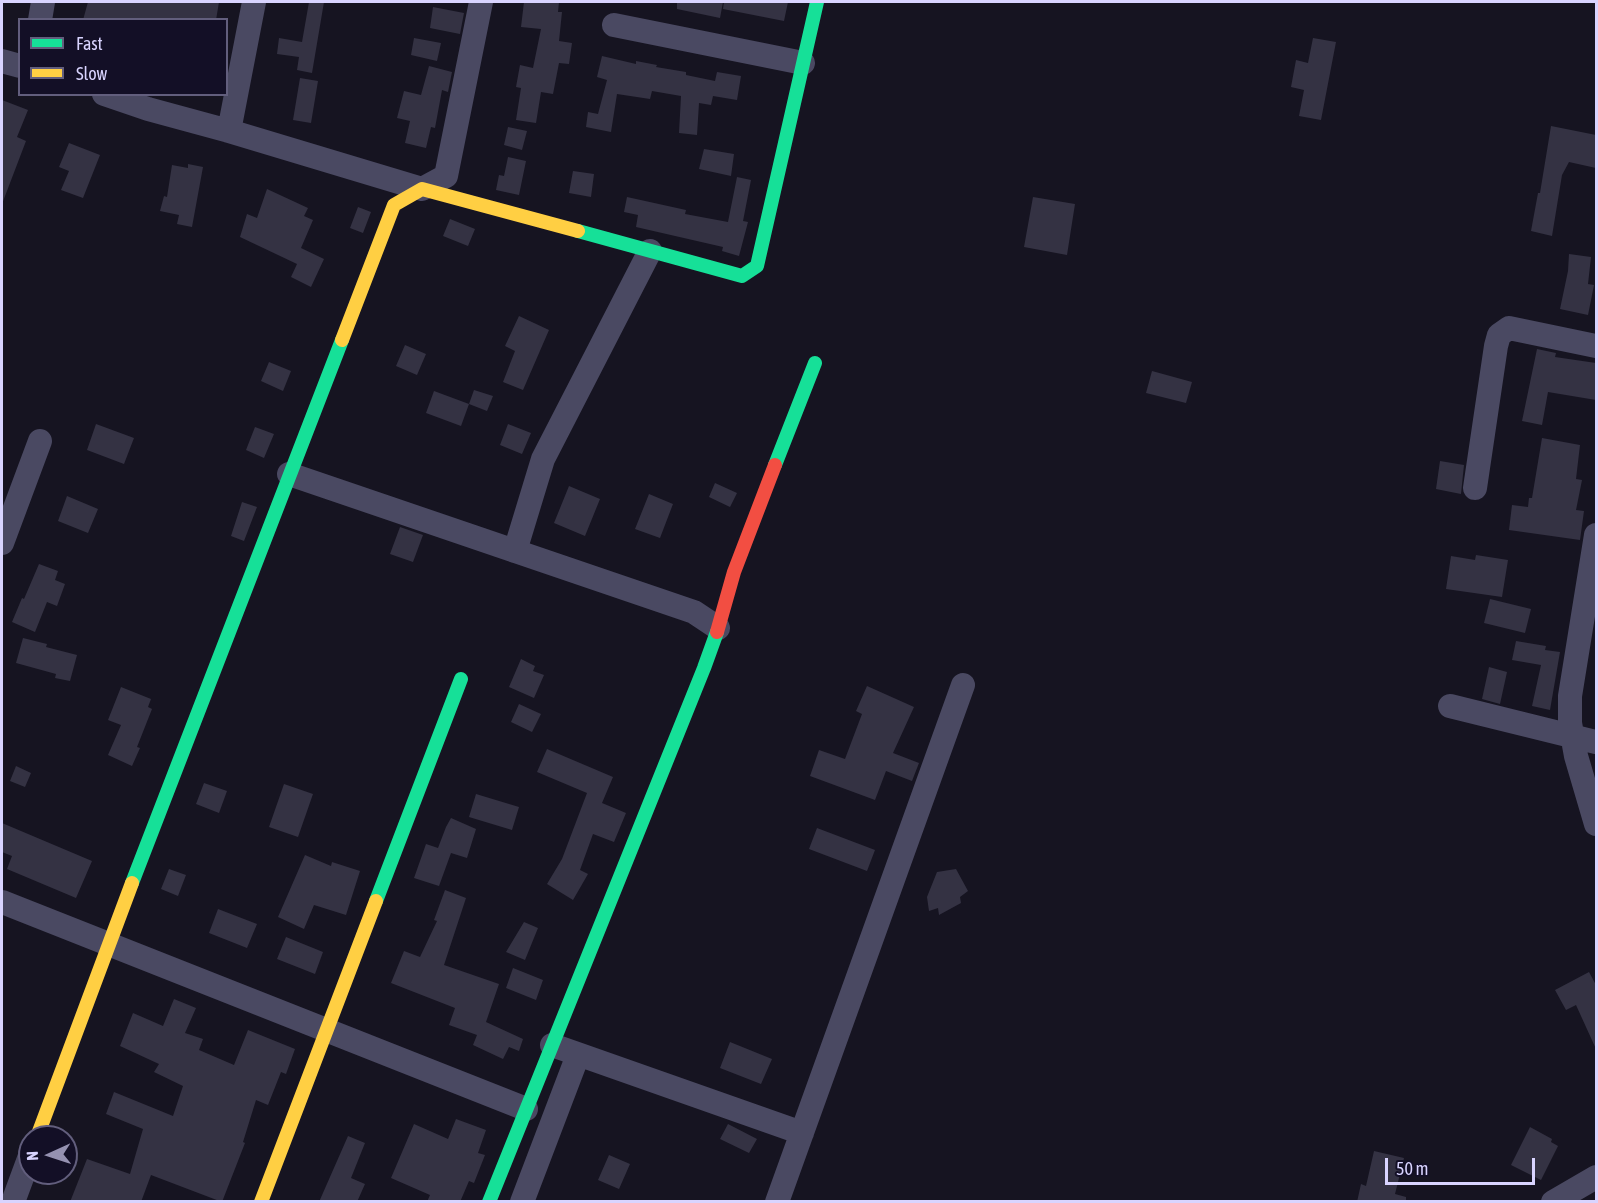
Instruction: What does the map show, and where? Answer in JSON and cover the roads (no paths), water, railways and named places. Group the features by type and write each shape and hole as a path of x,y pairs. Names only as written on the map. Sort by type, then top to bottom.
{"street":[{"path":"40,18 43,2"},
{"path":"230,131 254,2"},
{"path":"41,1125 108,944 394,205 446,176 481,2"},
{"path":"110,96 148,110 230,131 422,189 742,276 757,266 817,2"},
{"path":"614,25 803,63"},
{"path":"2,61 18,65"},
{"path":"515,550 543,459 650,250"},
{"path":"1475,488 1499,334 1509,328 1596,346"},
{"path":"489,1202 699,679 718,628 734,572 815,363"},
{"path":"2,543 40,441"},
{"path":"289,474 694,612 718,628"},
{"path":"1596,534 1570,696 1570,723 1576,756 1596,824"},
{"path":"261,1202 461,679"},
{"path":"777,1202 963,685"},
{"path":"1450,706 1596,742"},
{"path":"2,902 526,1108"},
{"path":"552,1045 802,1133"},
{"path":"522,1202 579,1055"},
{"path":"1553,1202 1596,1177"},
{"path":"14,1202 20,1185"}]}
